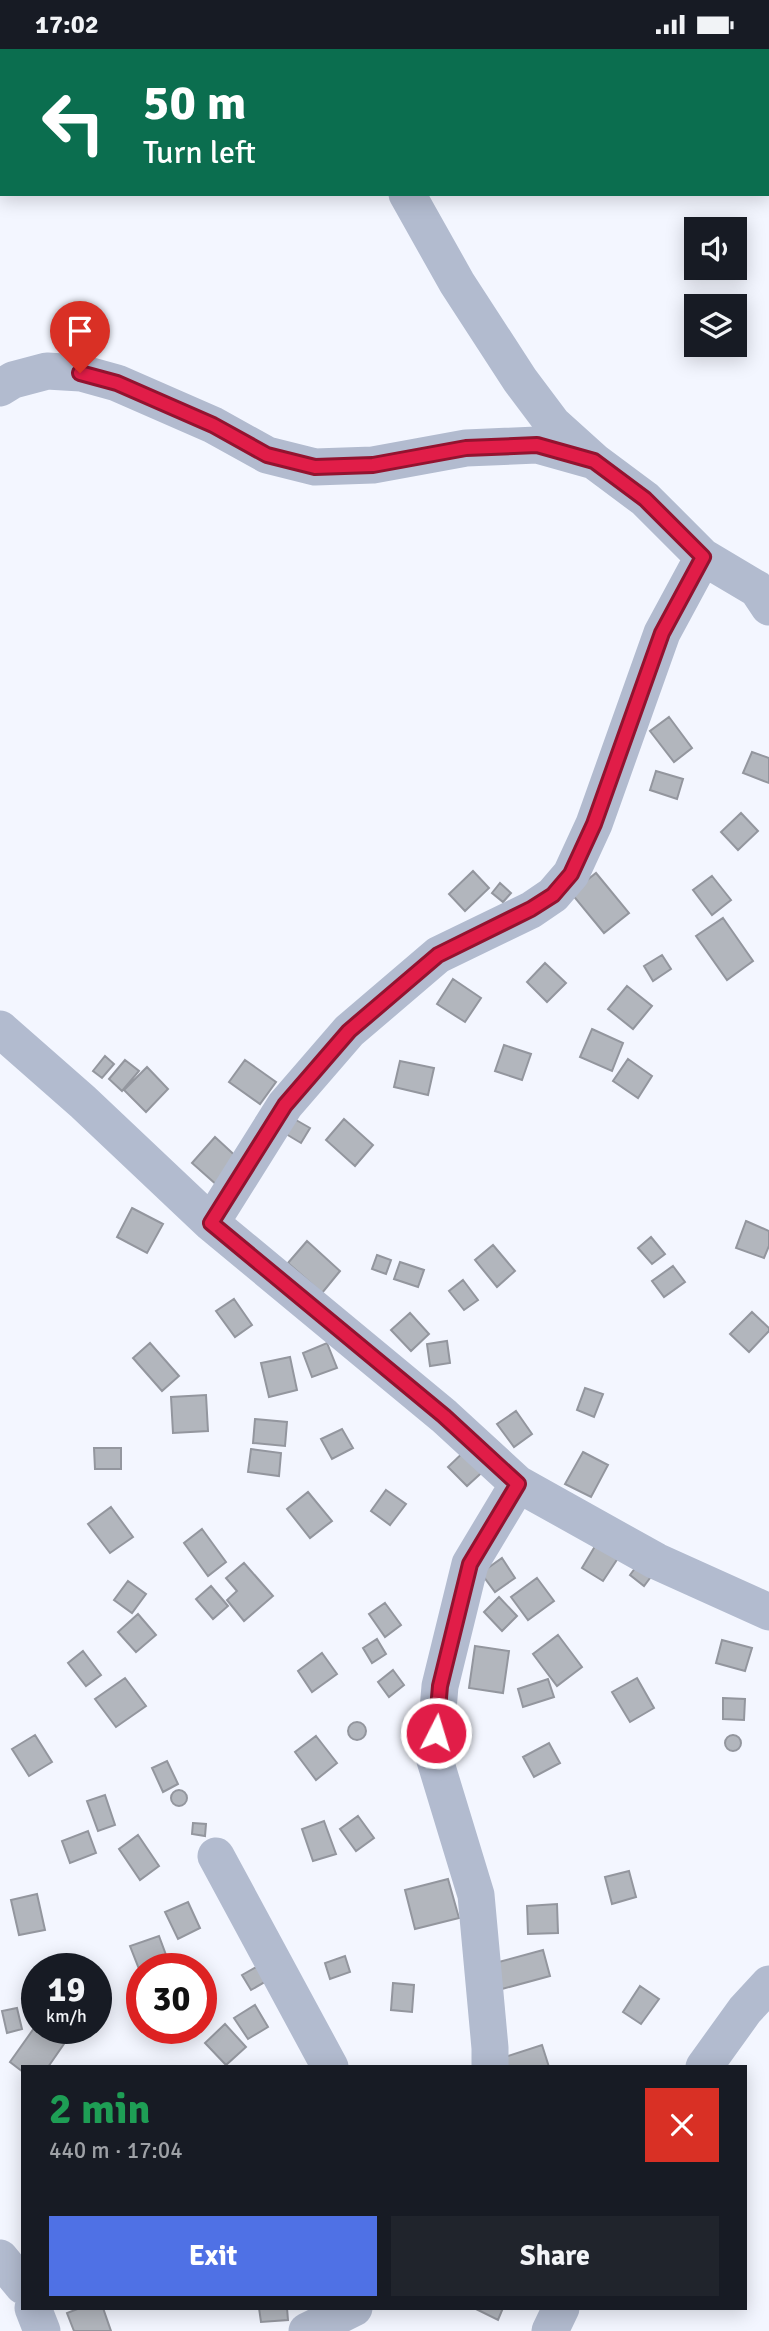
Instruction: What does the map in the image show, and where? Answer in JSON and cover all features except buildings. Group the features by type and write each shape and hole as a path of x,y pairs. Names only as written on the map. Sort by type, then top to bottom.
{"street":[{"path":"408,196 457,283 520,380 553,424 594,461 645,499 703,557 757,589 769,607"},
{"path":"0,388 13,380 47,371 80,373 117,383 213,425 267,455 315,467 373,465 466,448 537,445 594,461"},
{"path":"211,1223 285,1105 349,1031 438,955 531,909 553,895 571,874 594,824 662,633 703,557"},
{"path":"0,1029 83,1102 211,1223 444,1416 518,1484 656,1561 769,1612"},
{"path":"490,2065 491,2048 477,1895 434,1757 440,1686 470,1564 518,1484"},
{"path":"216,1856 329,2065"},
{"path":"705,2065 745,2010 769,1984"},
{"path":"0,2258 21,2284"},
{"path":"34,2310 43,2331"},
{"path":"307,2331 350,2310"},
{"path":"550,2331 560,2310"}],"route":[{"path":"80,373 117,383 213,425 267,455 315,467 373,465 466,448 537,445 594,461 645,499 703,557 662,633 594,824 571,874 553,895 531,909 438,955 349,1031 285,1105 211,1223 444,1416 518,1484 470,1564 440,1686 436,1733"}]}
